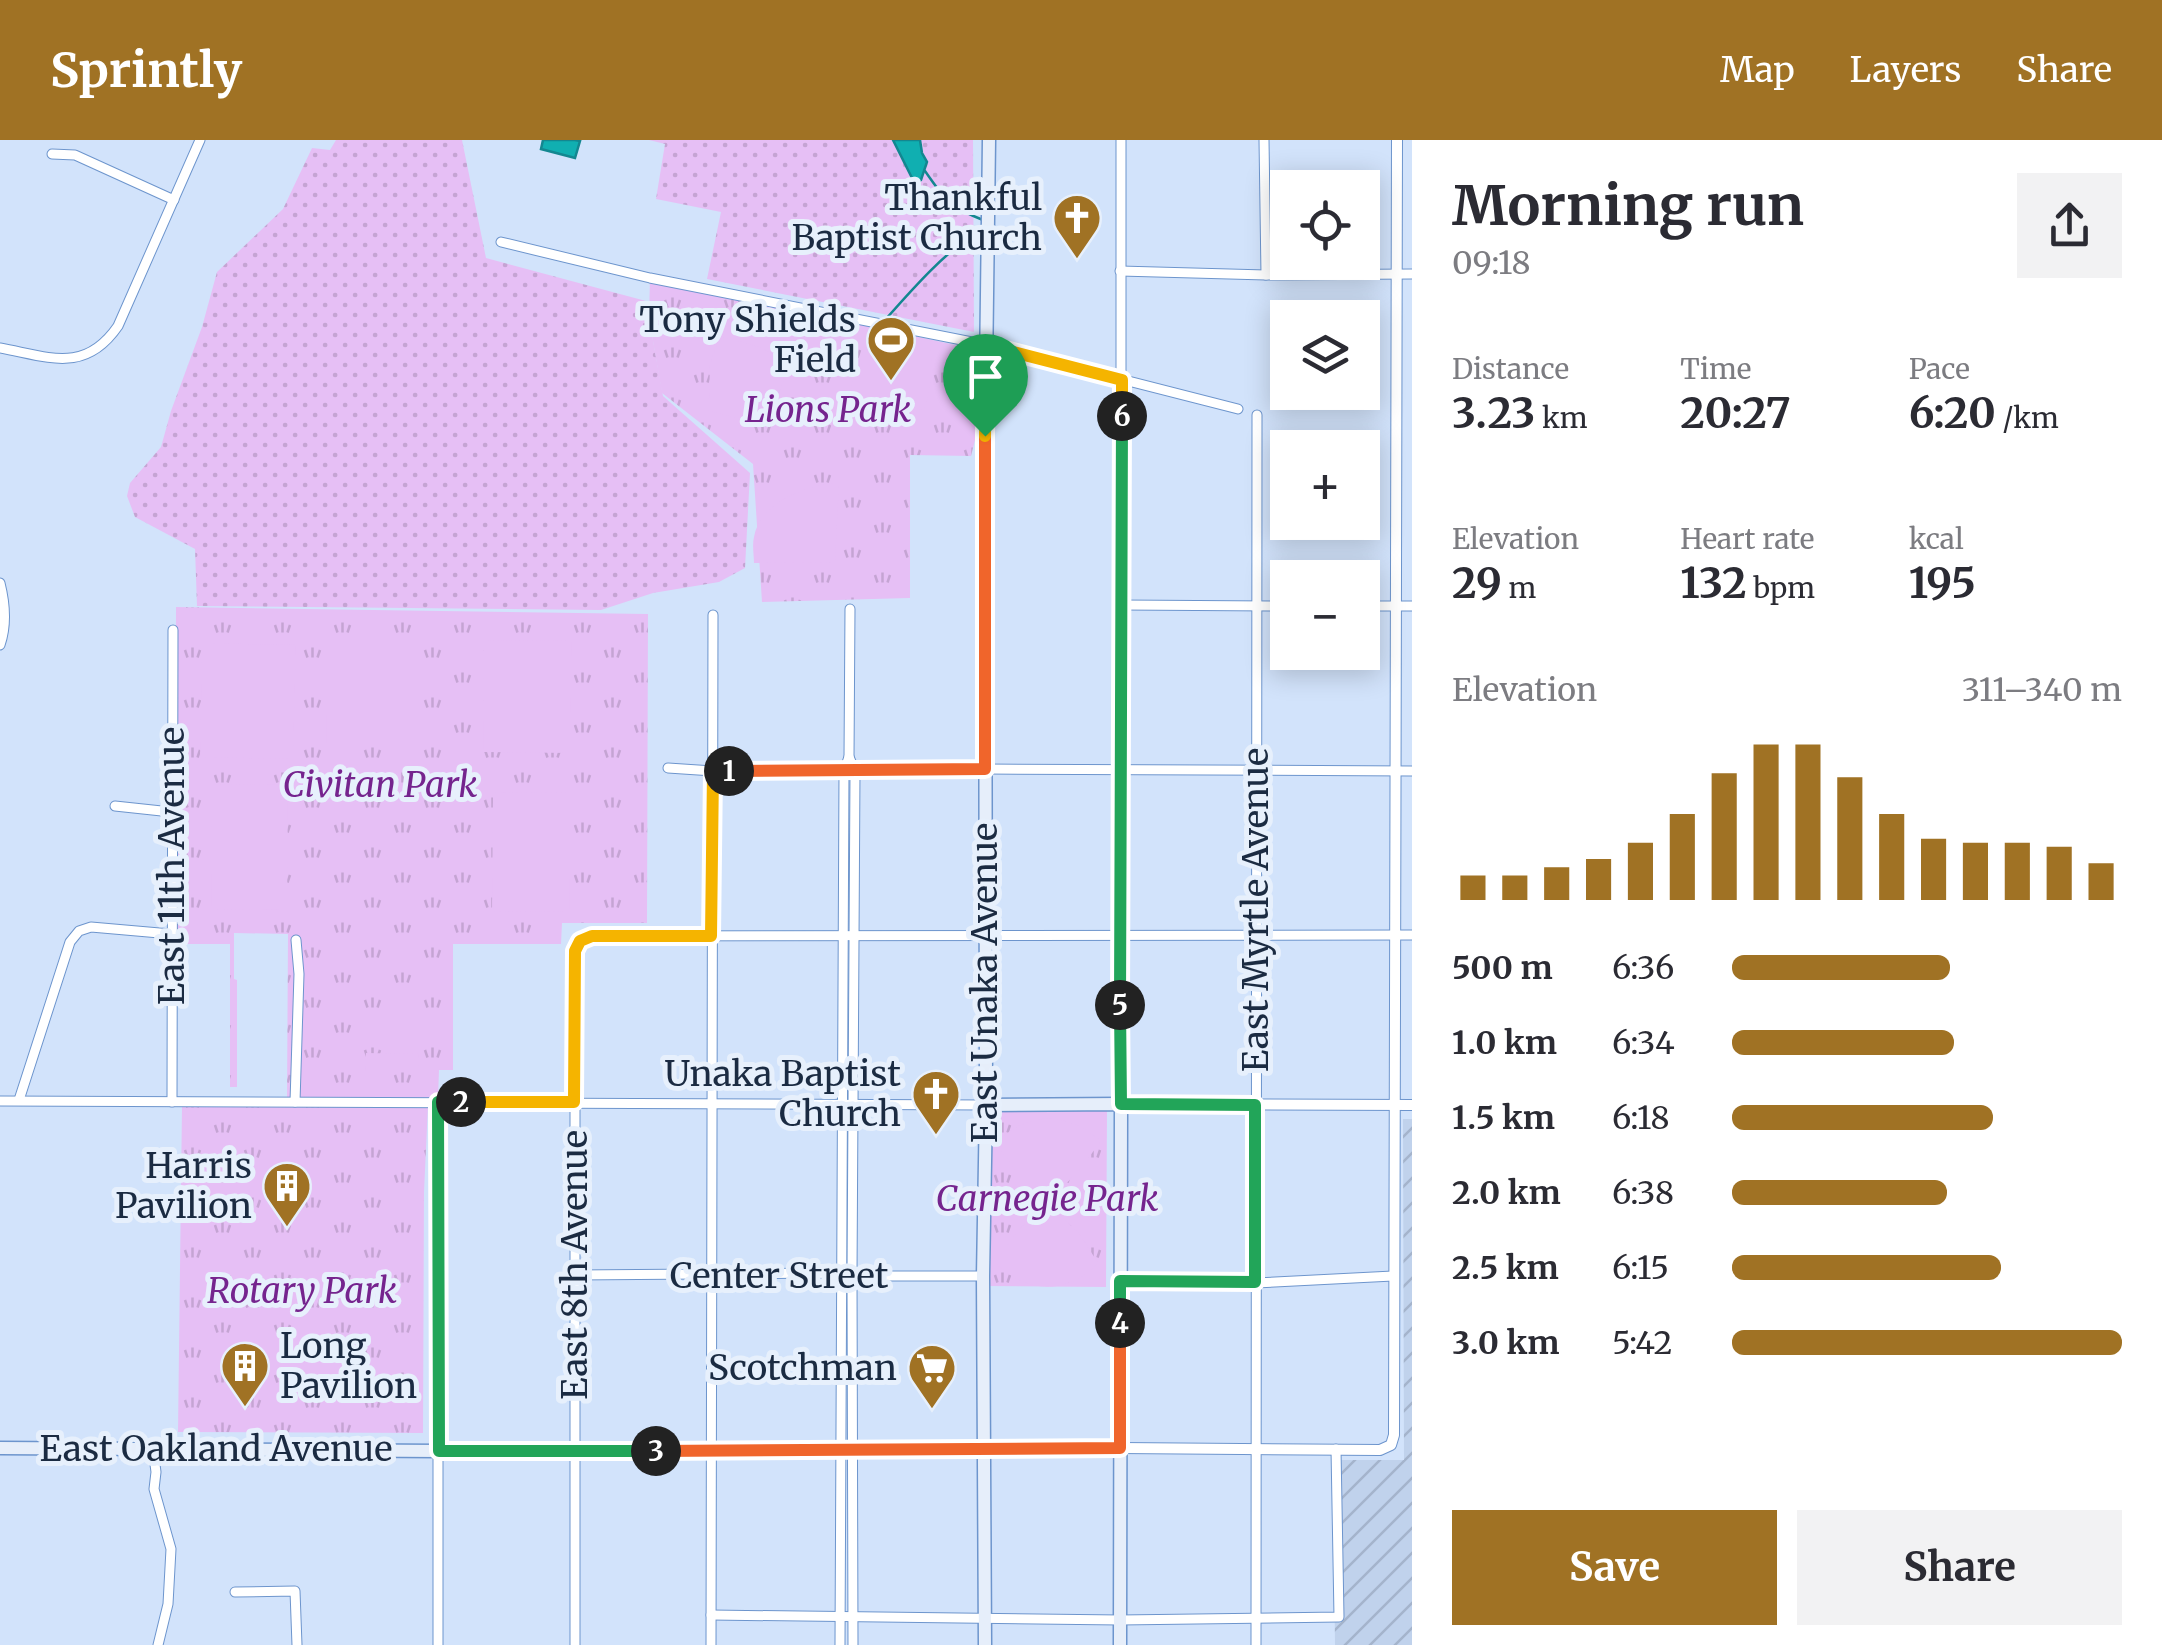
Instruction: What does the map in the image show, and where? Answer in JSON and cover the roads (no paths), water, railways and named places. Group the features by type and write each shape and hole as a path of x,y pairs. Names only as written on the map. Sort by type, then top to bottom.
{"main road":[{"name":"East Unaka Avenue","path":"986,1645 983,1276 989,140"},
{"path":"986,1105 1121,1104 1120,1645"},
{"name":"East Oakland Avenue","path":"0,1448 1120,1448"}],"street":[{"path":"0,348 61,359 98,350 118,326 200,140"},
{"path":"1121,140 1121,1104 1412,1105"},
{"path":"1264,140 1266,275"},
{"path":"1120,1281 1255,1282 1393,1276 1397,140"},
{"path":"52,154 76,155 174,200"},
{"path":"500,242 650,278 986,345 1238,409"},
{"path":"1120,271 1412,274"},
{"name":"East Myrtle Avenue","path":"1256,1645 1257,415"},
{"path":"0,583 4,633 0,644"},
{"path":"1121,605 1270,606"},
{"path":"1380,606 1412,606"},
{"path":"850,609 847,1275 854,1645"},
{"path":"711,1645 713,615"},
{"name":"East 11th Avenue","path":"172,1102 173,630"},
{"path":"668,768 1412,771"},
{"path":"115,806 172,812"},
{"path":"19,1100 70,942 79,931 91,928 171,934"},
{"name":"East 8th Avenue","path":"575,1645 577,945 592,936 711,936"},
{"path":"711,936 1412,936"},
{"path":"295,1102 299,974 296,940"},
{"path":"0,1101 986,1105"},
{"path":"438,1102 438,1645"},
{"name":"Center Street","path":"575,1275 983,1276"},
{"name":"East Oakland Avenue","path":"1120,1448 1380,1450 1391,1445 1393,1276"},
{"path":"153,1448 154,1490 170,1549 168,1604 158,1645"},
{"path":"840,1645 848,1448"},
{"path":"711,1615 1120,1620 1339,1617 1336,1449"},
{"path":"235,1592 295,1591 297,1645"}],"waterway":[{"path":"925,171 949,202 983,220"},
{"path":"885,320 943,259 982,228"}],"place":[{"name":"Thankful Baptist Church","path":"1077,260"},
{"name":"Tony Shields Field","path":"891,382"},
{"name":"Unaka Baptist Church","path":"936,1136"},
{"name":"Harris Pavilion","path":"287,1228"},
{"name":"Long Pavilion","path":"245,1408"},
{"name":"Scotchman","path":"932,1410"}],"park label":[{"name":"Lions Park","path":"828,410"},
{"name":"Civitan Park","path":"380,785"},
{"name":"Carnegie Park","path":"1047,1199"},
{"name":"Rotary Park","path":"302,1291"}]}
